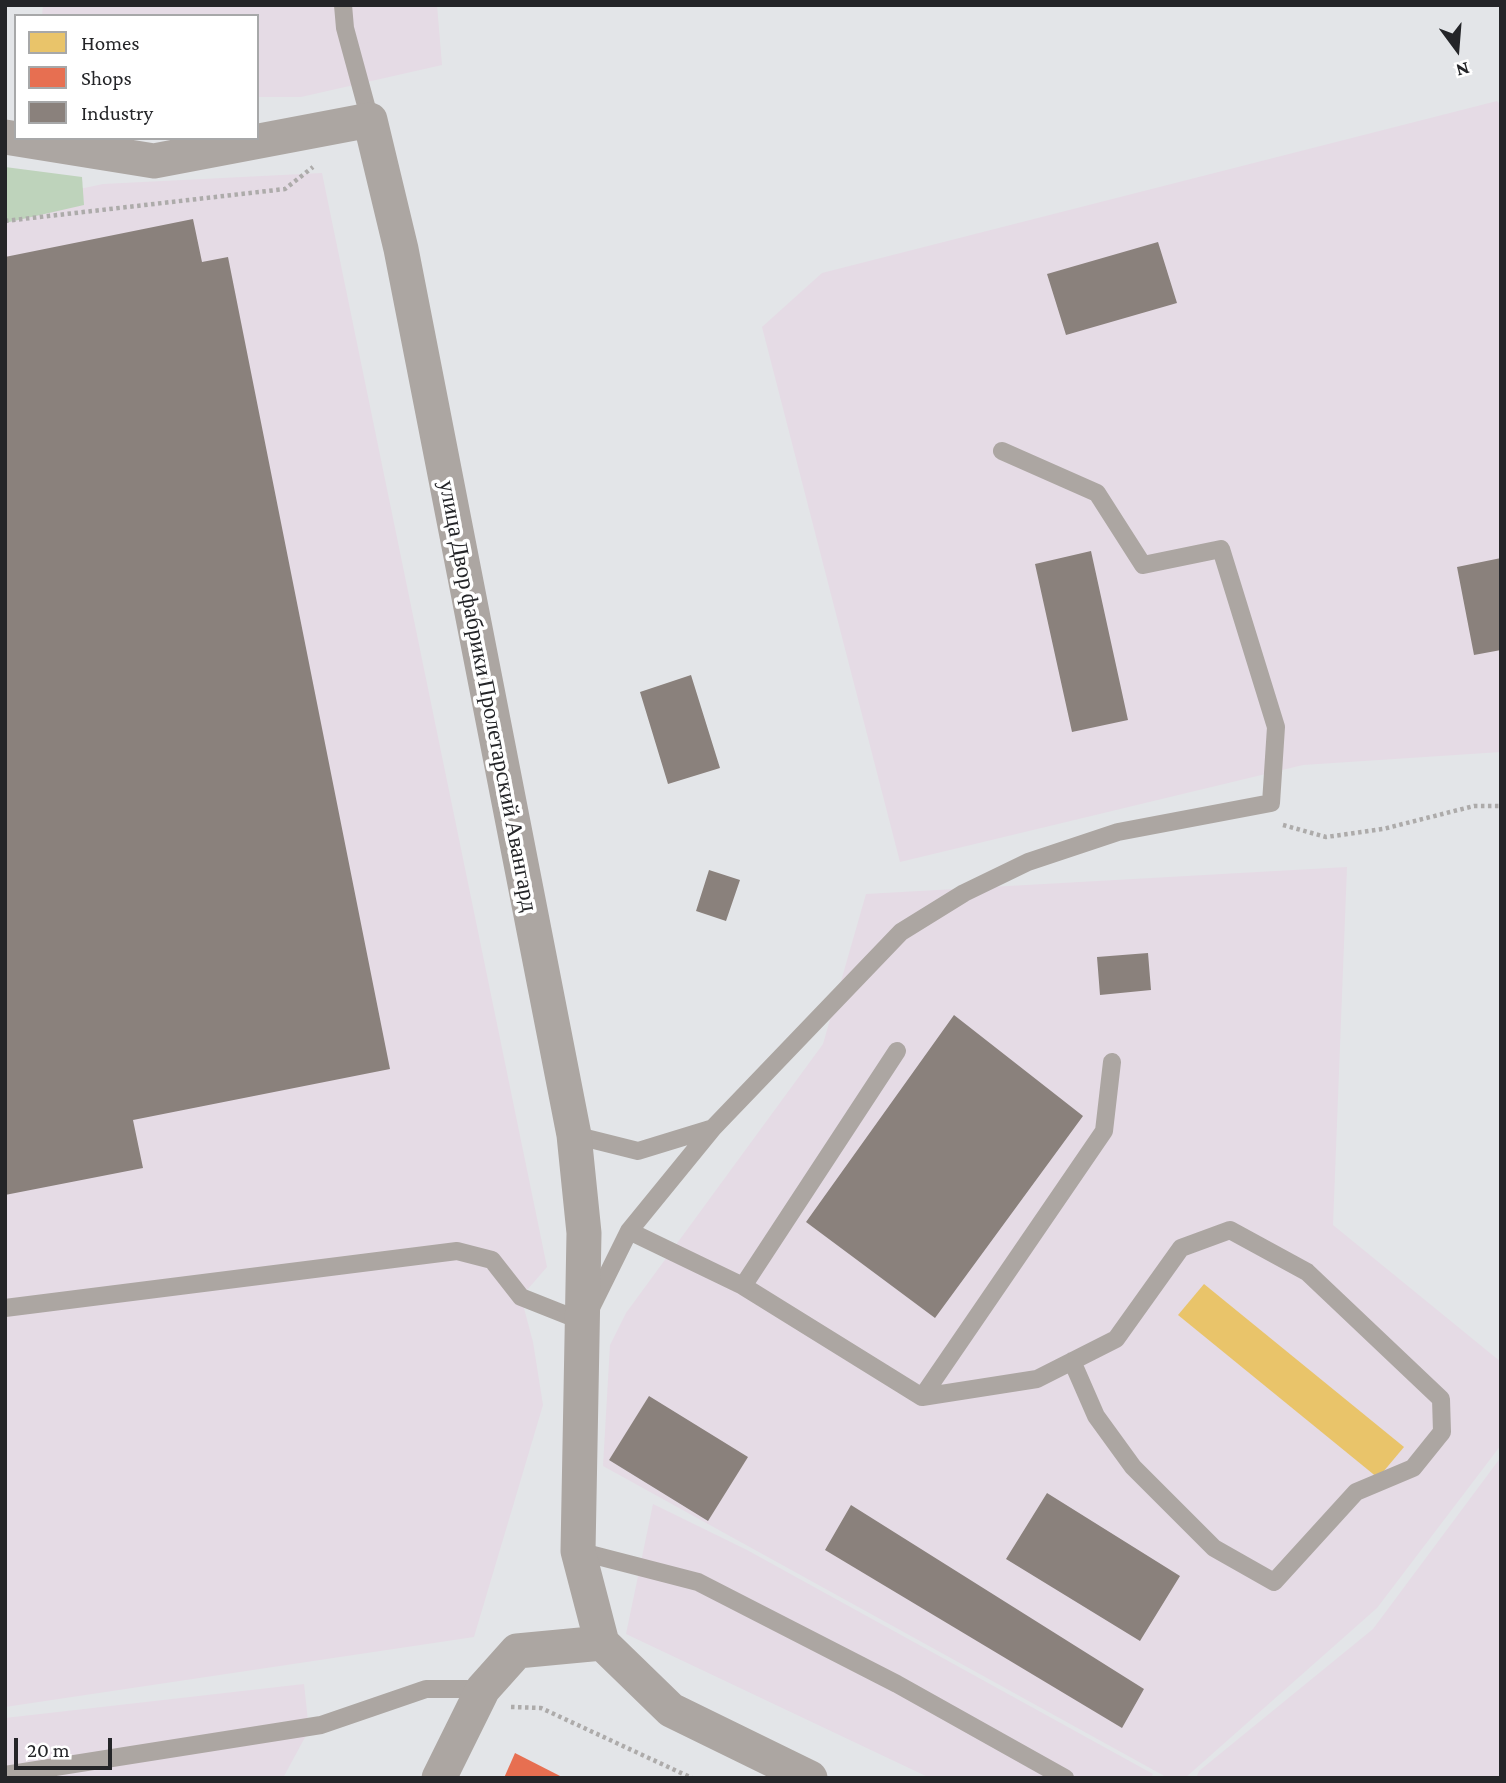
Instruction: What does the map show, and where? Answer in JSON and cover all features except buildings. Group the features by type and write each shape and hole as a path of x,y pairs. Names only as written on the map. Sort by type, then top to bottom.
{"street":[{"path":"24,140 154,161 370,120"},
{"name":"улица Двор фабрики Пролетарский Авангард","path":"370,120 401,249 573,1135 584,1233 578,1551 602,1643"},
{"path":"439,1778 479,1698 517,1651 602,1643 671,1710 810,1778"}],"lane":[{"path":"342,5 345,28 370,120"},
{"path":"5,1308 457,1251 492,1260 522,1297 584,1322 629,1231 713,1128 901,933 964,893 1028,862 1118,832 1271,803 1276,726 1221,549 1143,565 1097,493 1002,451"},
{"path":"743,1286 897,1051"},
{"path":"922,1396 1104,1131 1112,1062"},
{"path":"573,1135 638,1151 713,1128"},
{"path":"629,1231 743,1286 922,1396 1037,1379 1072,1361 1116,1339 1181,1248 1230,1230 1307,1272 1441,1399 1442,1432 1413,1468 1356,1492 1274,1582 1214,1548 1132,1467 1096,1416 1072,1361"},
{"path":"578,1551 698,1582 897,1684 1065,1778"},
{"path":"5,1775 321,1725 426,1689 479,1698"}],"path":[{"path":"5,221 285,189 317,163"},
{"path":"1271,803 1283,825 1326,837 1383,829 1474,806 1501,806"},
{"path":"479,1698 541,1708 692,1778"}],"shaded area":[{"path":"43,5 437,5 442,65 301,97 259,97 259,14 42,14"},
{"path":"1497,101 1501,105 1501,752 1303,765 900,862 762,327 822,273"},
{"path":"322,173 547,1267 521,1297 533,1342 543,1405 474,1637 5,1707 5,205 103,184"},
{"path":"1347,867 1333,1225 1501,1362 1501,1445 1377,1608 1185,1778 1168,1778 603,1466 610,1345 626,1313 823,1044 866,894"},
{"path":"1501,1457 1501,1778 1196,1778 1199,1771 1373,1629"},
{"path":"653,1504 747,1550 1153,1774 1151,1778 930,1778 626,1634"},
{"path":"304,1684 309,1730 283,1778 5,1778 5,1718"}],"green space":[{"path":"5,167 82,177 84,205 5,223"}]}
